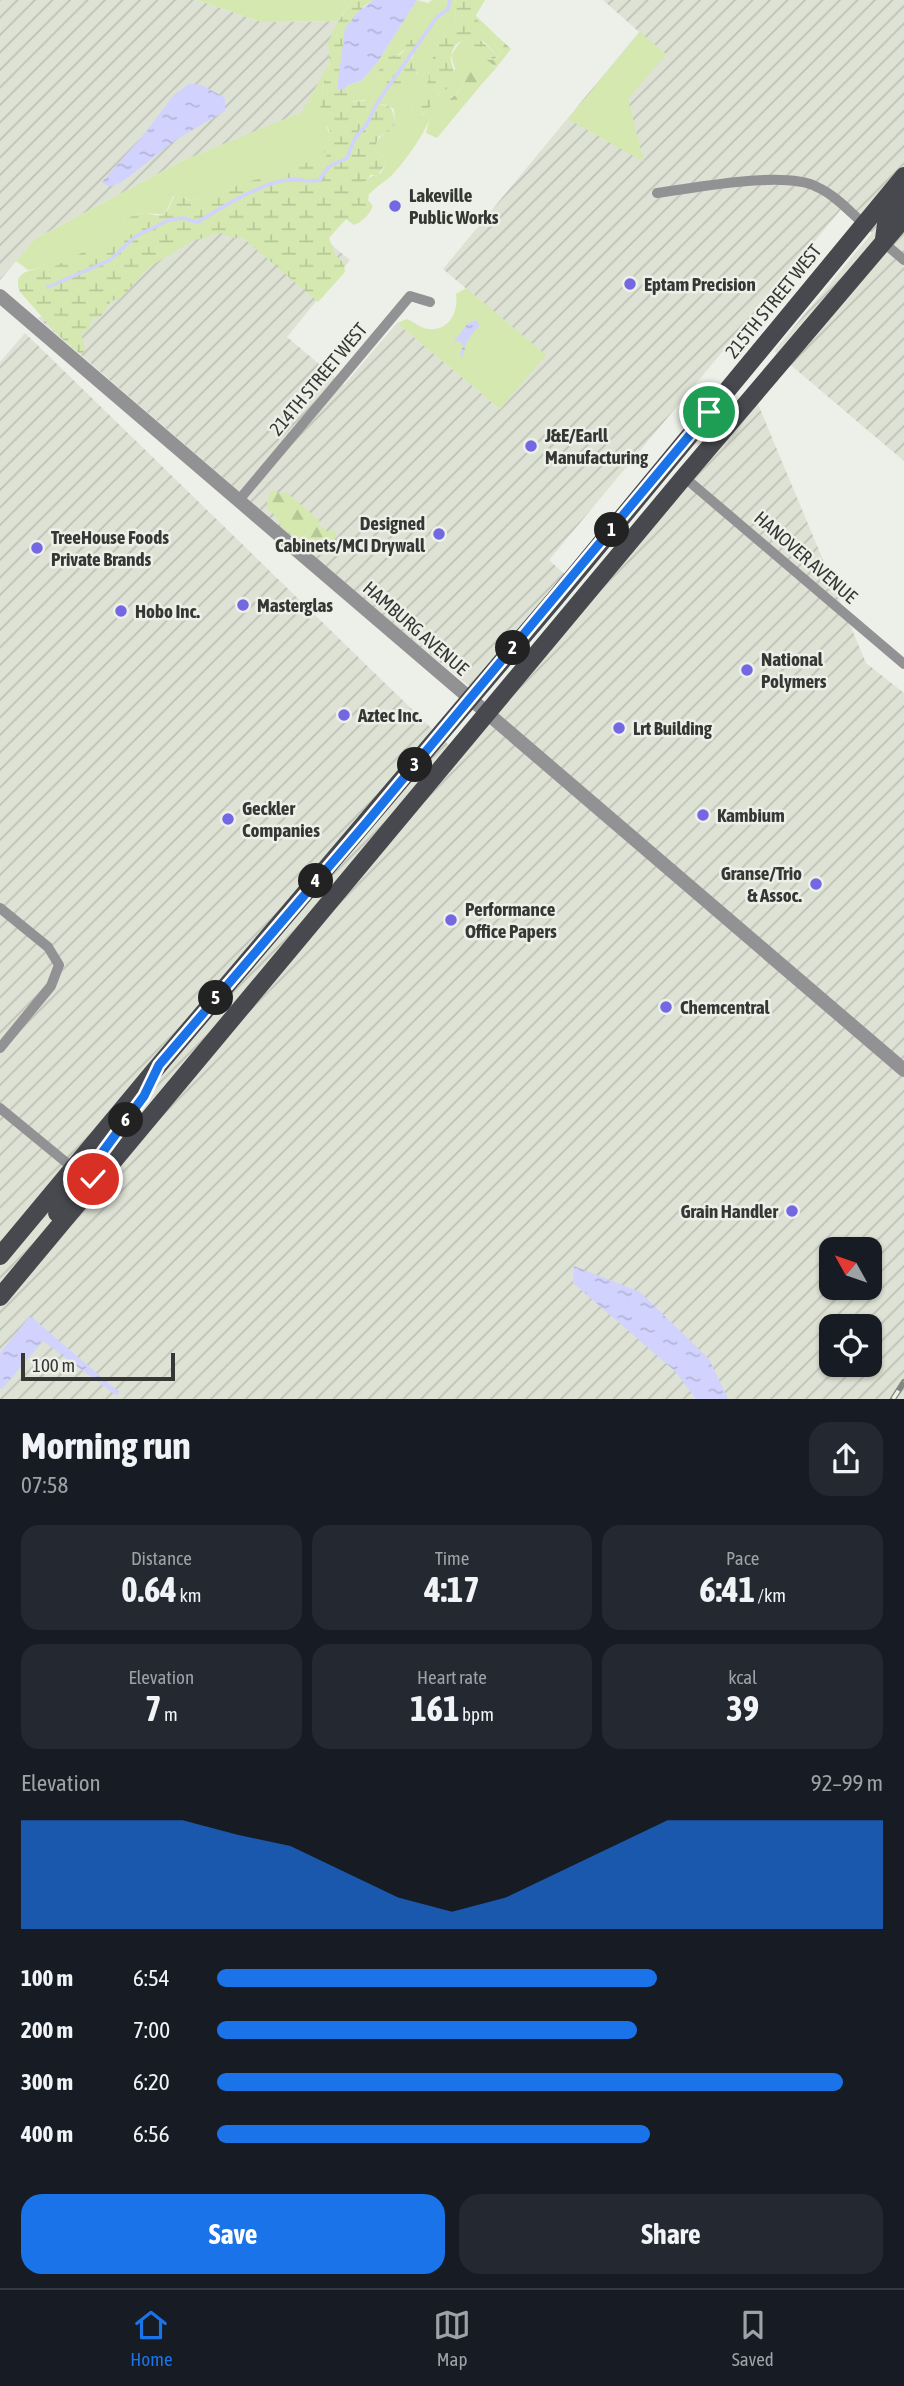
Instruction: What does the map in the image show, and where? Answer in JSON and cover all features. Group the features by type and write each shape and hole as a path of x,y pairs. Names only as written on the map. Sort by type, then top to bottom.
{"main road":[{"name":"215TH STREET WEST","path":"0,1256 470,699 904,176"},
{"path":"883,243 886,224 904,194"},
{"path":"2,1296 486,713 904,218"},
{"path":"775,371 811,315 861,251 864,224"},
{"path":"93,1186 96,1161 144,1096 159,1065"},
{"path":"2,1296 17,1265 74,1188 73,1168"}],"street":[{"path":"657,193 754,182 799,181 828,193 864,224"},
{"path":"883,243 904,260"},
{"name":"HAMBURG AVENUE","path":"0,296 904,1070"},
{"name":"214TH STREET WEST","path":"239,500 410,296 430,302"},
{"name":"HANOVER AVENUE","path":"684,477 904,664"},
{"path":"0,908 48,947 59,965 51,986 0,1048"},
{"path":"0,1108 73,1168"}],"shaded area":[{"path":"0,0 197,0 262,22 352,21 303,112 182,161 35,239 0,280"},
{"path":"603,0 904,0 904,461 774,351 872,233 843,207 549,560 568,577 469,686 394,625 38,318 272,196 350,260 287,337 344,385 397,323 500,409 545,355 443,269 639,32"},
{"path":"25,333 458,754 755,397 866,663 904,693 904,1399 0,1399 0,362"}],"green space":[{"path":"197,0 352,0 338,21 262,22"},
{"path":"352,0 373,0 363,7 343,47 337,89 348,85 347,98 351,102 364,101 369,97 374,102 389,107 395,124 378,137 374,151 383,156 386,163 378,175 370,175 363,191 369,194 368,200 373,206 360,222 354,225 346,219 329,238 335,254 344,264 345,272 318,302 243,238 221,233 192,241 149,267 121,298 111,301 101,316 93,318 89,329 81,333 85,349 83,353 79,353 58,335 20,292 18,284 21,275 48,266 51,268 107,240 122,229 124,220 131,216 145,213 162,215 177,193 190,201 327,156 324,152 330,131 319,119 324,81 330,68 328,42"},
{"path":"417,0 428,3 432,0 455,0 457,24 431,62 429,80 411,109 423,115 455,69 451,55 463,41 473,44 496,68 481,85 475,76 465,75 460,91 451,97 452,110 445,108 440,116 429,120 402,164 369,194 363,191 365,184 371,177 381,173 386,163 383,156 374,151 375,145 395,124 394,109 373,103 371,99 351,102 347,98 348,85 361,81 377,63","holes":["405,49 414,50 411,63 418,74 391,89 377,85 379,70"]},
{"path":"455,0 485,0 476,15 481,29 479,39 498,56 493,60 486,59 468,42 458,43 451,55 455,77 452,87 440,92 428,110 418,118 411,109 429,80 428,70 441,37 457,24"},
{"path":"477,17 497,36 495,46 502,50 501,55 498,56 479,39"},
{"path":"640,32 666,54 628,99 644,162 568,119"},
{"path":"497,36 511,49 496,68 486,59 493,60 501,55 502,50 495,46"},
{"path":"408,39 415,41 418,47 411,58 418,77 405,89 391,89 386,93 377,85 379,70 390,56 404,51"},
{"path":"469,62 474,63 475,76 481,85 437,138 426,133 429,120 440,116 445,108 452,109 450,99 460,91 465,75 462,71"},
{"path":"329,63 322,96 326,126 331,136 328,141 328,156 190,201 185,197 173,196 164,213 141,213 126,219 122,229 107,240 50,269 47,267 28,270 16,261 35,239 182,161 302,112"},
{"path":"466,288 546,355 500,409 397,323 407,319 425,328 442,327 454,313 456,294"},
{"path":"274,491 281,494 286,492 320,521 318,524 328,532 331,529 336,533 334,544 330,546 321,539 303,542 282,528 275,515 268,510 267,500"}],"water":[{"path":"373,0 417,0 377,63 361,81 348,85 343,90 337,89 345,28 357,13"},
{"path":"189,84 202,85 225,98 225,111 177,139 122,182 109,187 102,182 146,132 172,97"},
{"path":"477,320 479,326 467,341 462,358 461,342 453,343 468,323"},
{"path":"574,1266 640,1292 709,1359 728,1399 696,1399 675,1371 573,1283"},
{"path":"30,1316 119,1392 117,1396 43,1341 2,1389 0,1388 0,1353"}],"waterway":[{"path":"48,287 110,260 136,236 169,220 182,218 198,222 229,203 277,182 320,180 328,167 347,158 355,138 367,124 377,103 437,17 448,9 450,0"}],"railway":[{"path":"893,1399 904,1382"}],"place":[{"name":"Lakeville Public Works","path":"395,206"},
{"name":"Eptam Precision","path":"630,284"},
{"name":"J&E/Earll Manufacturing","path":"531,446"},
{"name":"Designed Cabinets/MCI Drywall","path":"439,534"},
{"name":"TreeHouse Foods Private Brands","path":"37,548"},
{"name":"Masterglas","path":"243,605"},
{"name":"Hobo Inc.","path":"121,611"},
{"name":"National Polymers","path":"747,670"},
{"name":"Aztec Inc.","path":"344,715"},
{"name":"Lrt Building","path":"619,728"},
{"name":"Kambium","path":"703,815"},
{"name":"Geckler Companies","path":"228,819"},
{"name":"Granse/Trio & Assoc.","path":"816,884"},
{"name":"Performance Office Papers","path":"451,920"},
{"name":"Chemcentral","path":"666,1007"},
{"name":"Grain Handler","path":"792,1211"}],"route":[{"path":"93,1179 96,1161 144,1096 159,1065 554,600 709,412"}]}
